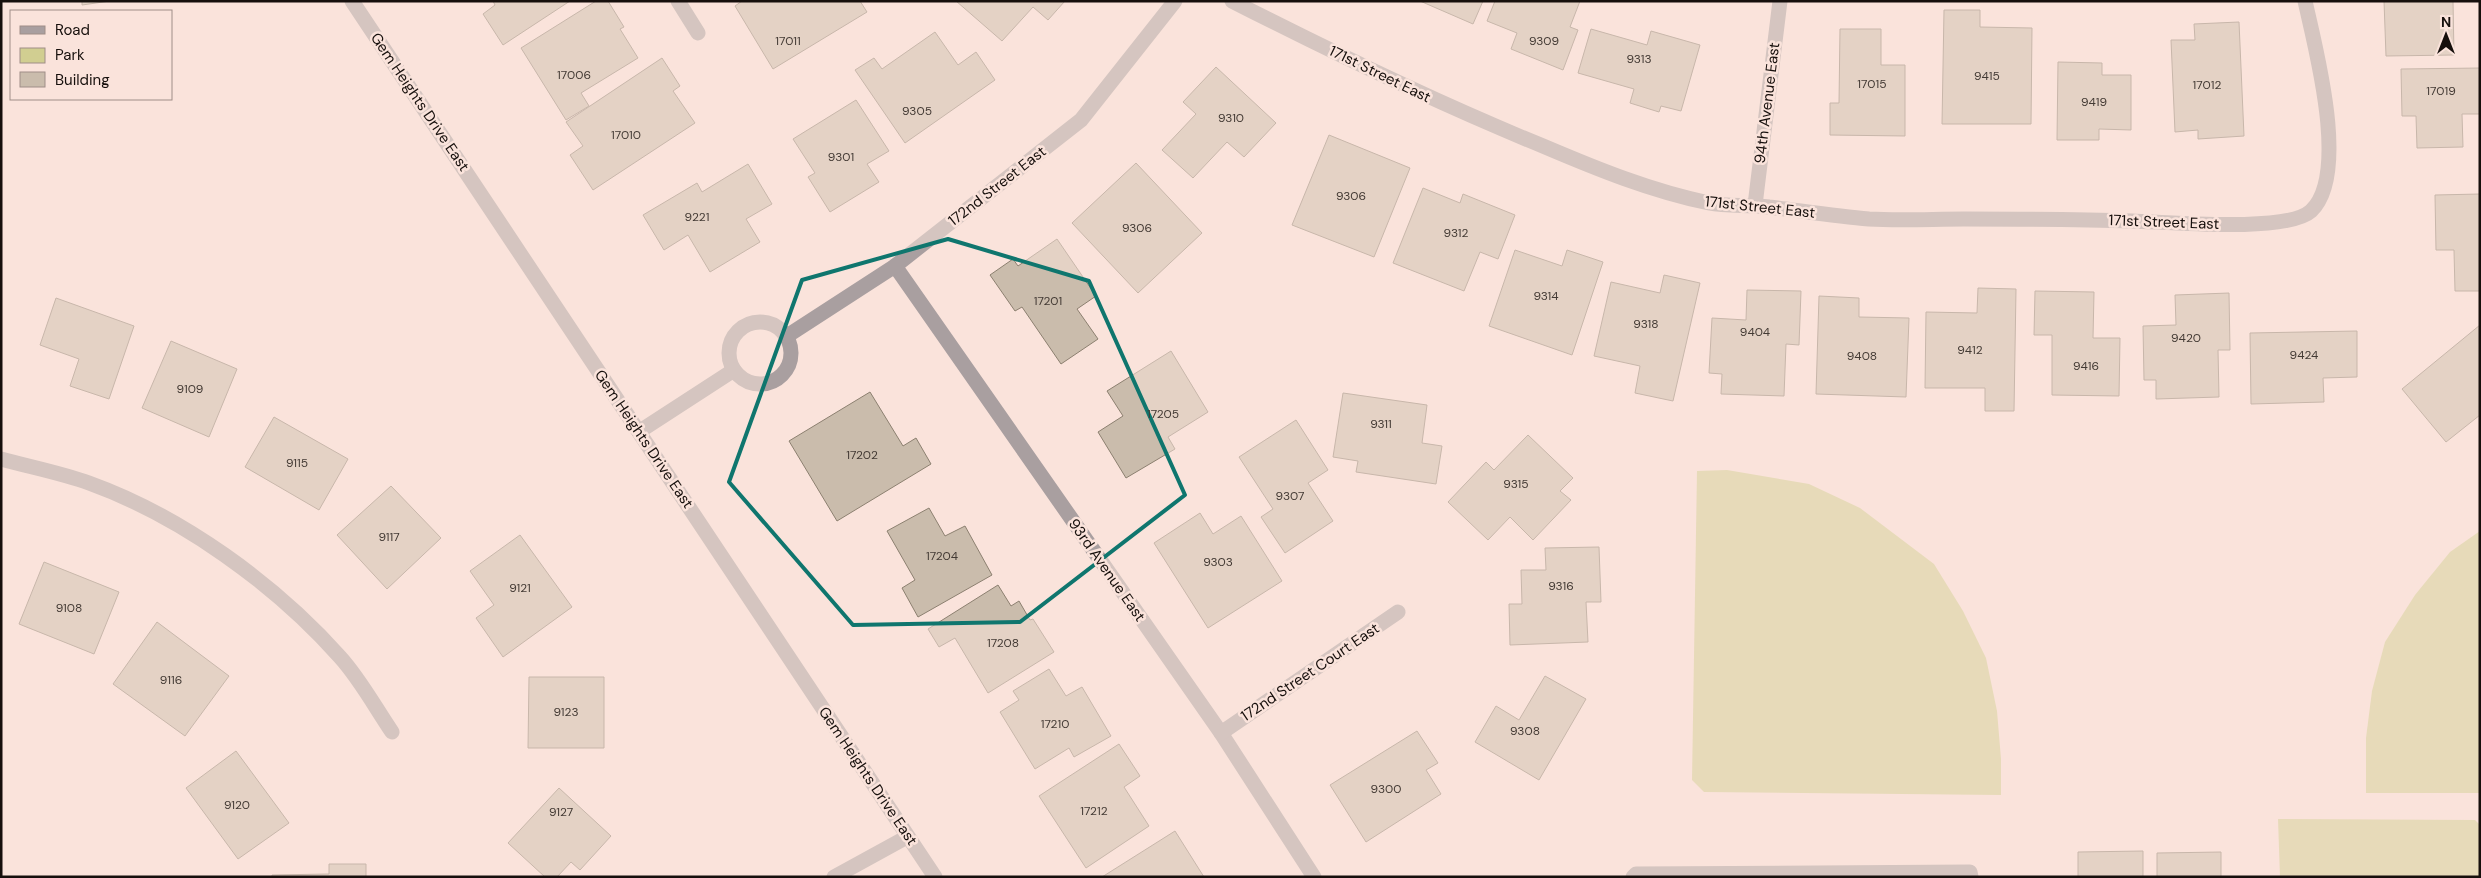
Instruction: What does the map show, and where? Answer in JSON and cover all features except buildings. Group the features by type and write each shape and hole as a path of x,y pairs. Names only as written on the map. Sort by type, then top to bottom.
{"street":[{"name":"Gem Heights Drive East","path":"352,1 640,431 935,877"},
{"path":"678,1 698,33"},
{"name":"172nd Street East","path":"787,336 894,266 1081,120 1175,1"},
{"name":"171st Street East","path":"1232,1 1410,90 1616,176 1665,193 1714,204 1755,205 1872,219 2047,218 2251,224 2286,222 2310,212 2320,198 2326,178 2329,138 2324,85 2305,1"},
{"name":"94th Avenue East","path":"1755,205 1780,1"},
{"name":"93rd Avenue East","path":"894,266 1221,732 1314,877"},
{"path":"754,322 767,323 778,328 787,336 791,348 791,360 786,371 777,380 766,384 754,384 742,379 734,370 729,359 729,347 734,336 743,327 754,322"},
{"path":"640,431 734,370"},
{"path":"1,458 89,483 125,498 221,552 286,603 341,658 392,732"},
{"name":"172nd Street Court East","path":"1221,732 1398,612"},
{"path":"834,877 907,837"},
{"path":"1634,877 1636,874 1861,875 1970,872 1970,877"}],"highlighted area":[{"path":"948,239 1089,281 1185,495 1020,622 853,625 729,482 802,280"}],"green space":[{"path":"1727,470 1809,484 1860,508 1934,564 1963,611 1986,658 1997,711 2001,759 2001,795 1704,792 1692,780 1697,471"},
{"path":"2480,531 2480,793 2366,793 2366,738 2372,691 2385,642 2415,595 2450,552"},
{"path":"2278,819 2475,820 2480,825 2480,877 2280,877"}]}
